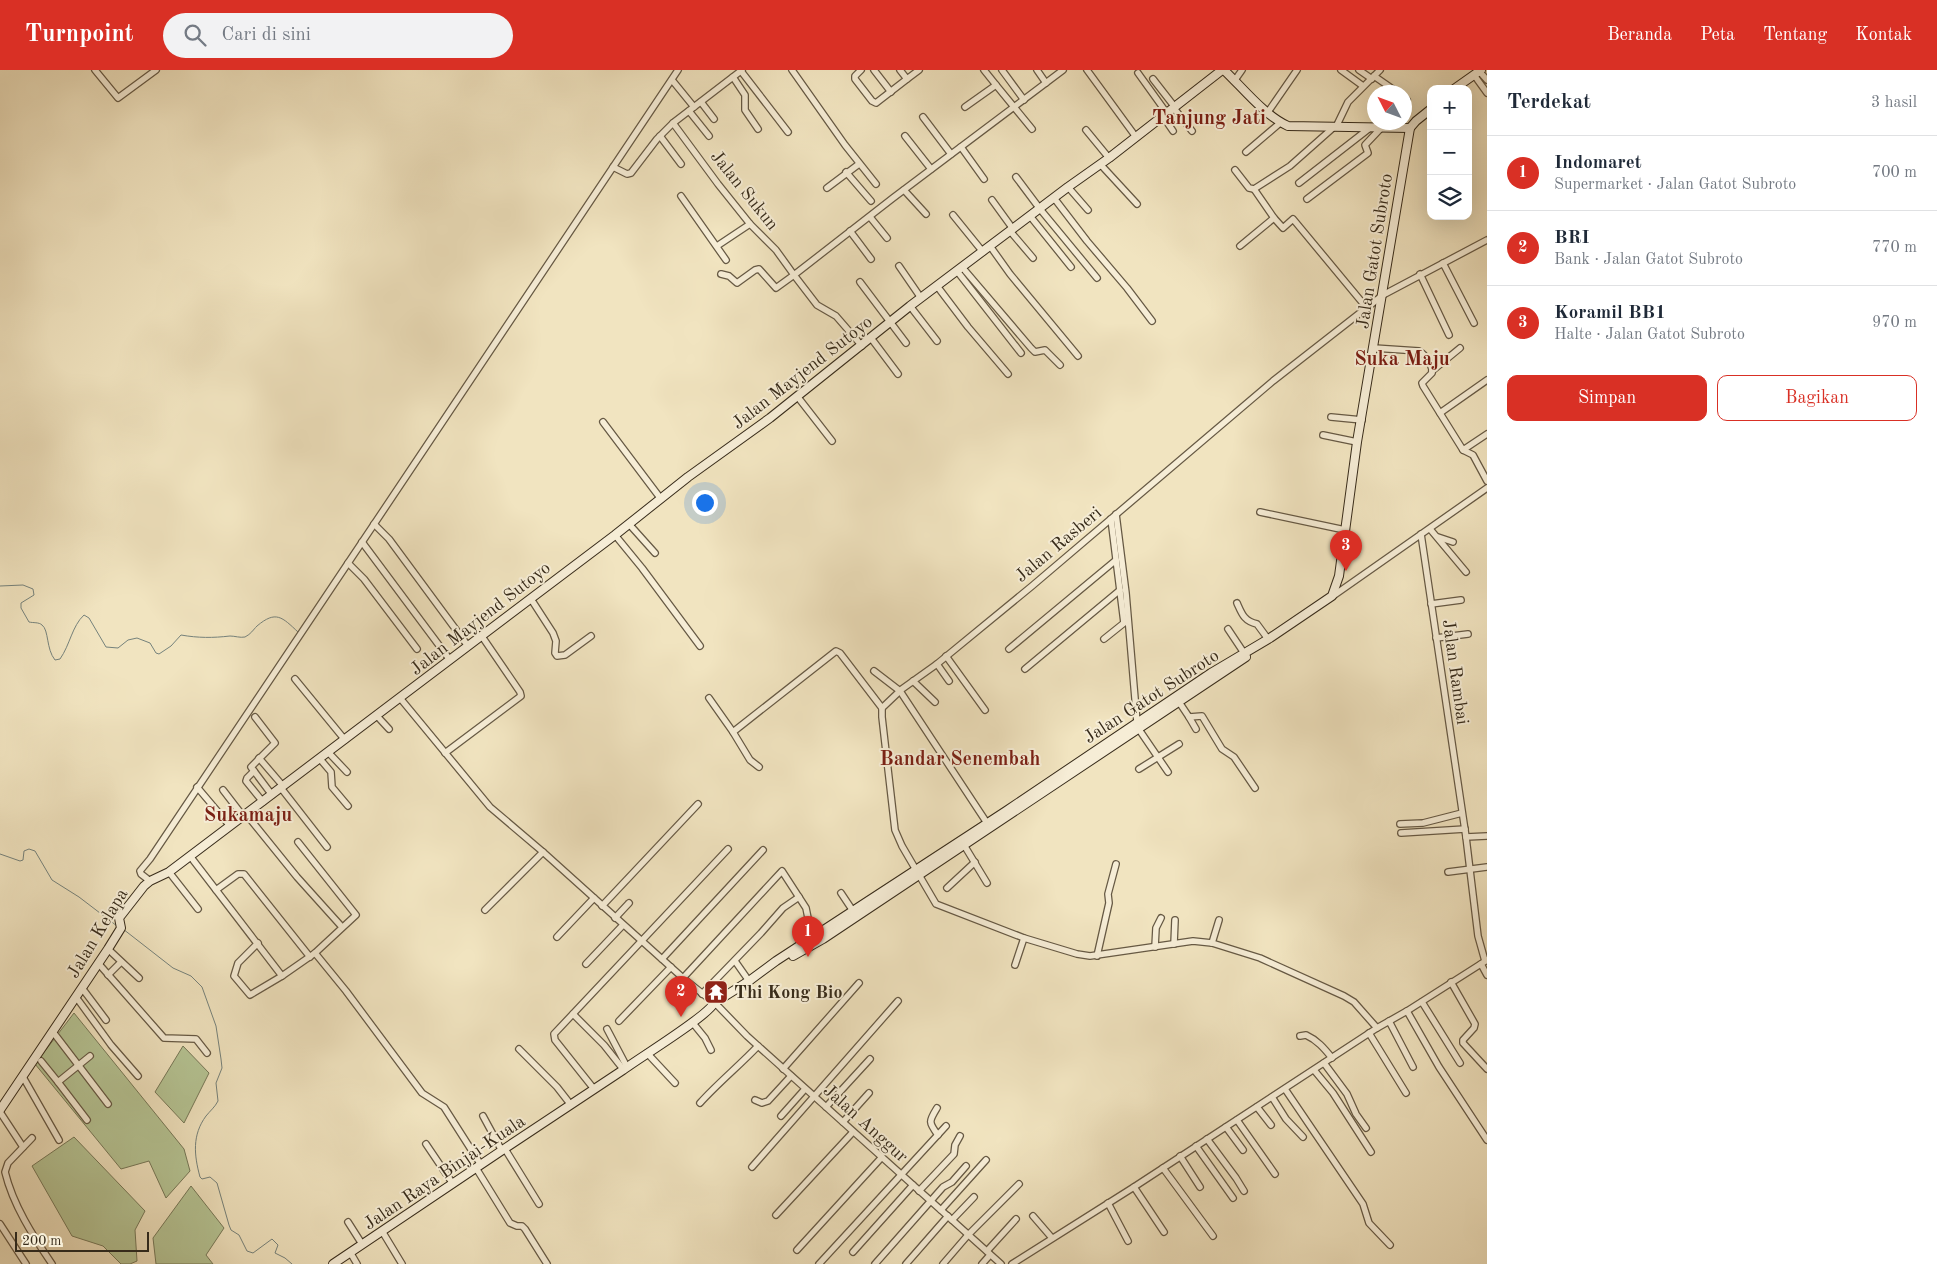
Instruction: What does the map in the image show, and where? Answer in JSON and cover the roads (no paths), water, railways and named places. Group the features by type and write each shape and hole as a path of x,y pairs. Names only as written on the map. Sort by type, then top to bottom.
{"main road":[{"name":"Jalan Mayjend Sutoyo","path":"400,698 531,599 570,567 798,396 910,306 1109,158 1223,70"},
{"path":"1223,70 1268,112 1288,126 1367,128"},
{"path":"1460,85 1478,72"},
{"path":"1412,126 1416,121 1427,115"},
{"name":"Jalan Gatot Subroto","path":"571,1105 777,962 819,938 853,911 918,873 987,823 1332,596 1339,577 1357,442 1410,130"},
{"path":"819,938 1098,757 1138,725 1179,702 1252,653 1266,640"},
{"name":"Jalan Kelapa","path":"0,1111 121,928 119,918 144,886 169,872 400,698"},
{"path":"714,1005 777,962"},
{"name":"Jalan Raya Binjai-Kuala","path":"333,1264 571,1105"}],"street":[{"path":"95,70 118,98 156,70"},
{"path":"150,881 141,874 140,870 198,787 678,70"},
{"path":"613,167 627,174 631,173 660,136 673,123 742,70 788,132"},
{"path":"792,70 859,164 876,184"},
{"path":"862,70 854,77 874,102 878,102 919,70"},
{"path":"874,70 890,92"},
{"path":"900,70 907,79"},
{"path":"984,70 1032,129"},
{"path":"1002,70 1024,100"},
{"path":"1037,70 1046,83"},
{"path":"721,274 729,276 737,283 757,269 762,271 776,288 1063,70"},
{"path":"1088,70 1136,137"},
{"path":"1235,80 1242,70"},
{"path":"1268,112 1297,70"},
{"path":"1342,70 1363,86"},
{"path":"1359,70 1385,85"},
{"path":"1254,189 1290,166 1335,127 1348,102 1380,70"},
{"path":"1478,72 1487,80"},
{"path":"1478,72 1487,93"},
{"path":"1138,73 1169,110 1192,131"},
{"path":"733,76 745,95 745,110 758,129"},
{"path":"1153,79 1169,110 1173,131"},
{"path":"672,80 709,136"},
{"path":"965,107 996,85"},
{"path":"701,102 714,119"},
{"path":"923,118 952,154"},
{"path":"1246,152 1280,122"},
{"name":"Jalan Sukun","path":"673,123 750,224 776,250 817,305 836,316 862,346"},
{"path":"1086,130 1109,158"},
{"path":"1299,184 1368,130"},
{"path":"1306,199 1368,153 1365,145 1379,130"},
{"path":"660,136 681,164"},
{"path":"905,136 931,169"},
{"path":"962,147 984,179"},
{"path":"827,188 859,164"},
{"path":"1100,164 1137,204"},
{"path":"1235,170 1249,188 1254,189 1283,228 1293,219 1366,307"},
{"path":"846,172 871,201"},
{"path":"1016,177 1097,278"},
{"path":"1068,187 1088,210"},
{"path":"904,190 926,214"},
{"path":"681,196 726,260"},
{"path":"1054,198 1152,321"},
{"path":"992,200 1033,258"},
{"path":"953,216 982,252"},
{"path":"1030,216 1071,267"},
{"path":"870,217 887,238"},
{"path":"1240,246 1274,218"},
{"path":"717,246 750,224"},
{"path":"850,231 871,259"},
{"name":"Jalan Rasberi","path":"882,708 900,691 937,664 1111,519 1273,381 1290,370 1366,307 1420,274 1487,240"},
{"path":"990,246 1010,274 1078,356"},
{"path":"1443,263 1474,323"},
{"path":"899,266 921,298"},
{"path":"959,269 1021,353"},
{"path":"959,269 1035,352 1045,350 1060,365"},
{"path":"1420,274 1449,335"},
{"path":"860,282 906,343"},
{"path":"937,286 968,327 1008,374"},
{"path":"910,306 937,341"},
{"path":"871,338 898,374"},
{"path":"1374,348 1420,352 1424,354 1432,371"},
{"path":"1460,348 1432,371 1422,383 1463,450 1473,454 1487,481"},
{"path":"1440,413 1487,380"},
{"path":"798,396 832,442"},
{"path":"1331,417 1362,420"},
{"path":"603,422 660,499"},
{"path":"1323,434 1357,442"},
{"path":"1463,450 1487,434"},
{"path":"1332,596 1487,488"},
{"path":"1260,512 1345,530"},
{"path":"1116,514 1126,593 1138,725 1168,772"},
{"path":"1104,638 1124,623 1111,519"},
{"path":"374,524 396,547 468,646"},
{"path":"629,524 655,553"},
{"path":"1430,529 1466,572"},
{"name":"Jalan Rambai","path":"1421,534 1465,829 1478,936 1487,975"},
{"path":"615,535 700,646"},
{"path":"1438,537 1453,542"},
{"path":"362,542 450,660"},
{"path":"1009,649 1116,560"},
{"path":"348,563 370,587 417,649"},
{"path":"1025,669 1120,590"},
{"path":"531,599 552,633 556,642 555,653 557,656 565,655 591,636"},
{"path":"1431,604 1461,600"},
{"path":"1236,603 1244,618 1249,622 1257,624 1266,640"},
{"path":"1228,629 1244,653"},
{"path":"1436,638 1468,634"},
{"path":"445,753 521,696 481,635"},
{"path":"733,732 836,651 840,653 882,708 892,817 898,838 936,904 1024,938 1077,954 1097,956 1193,941 1212,942 1260,958 1344,996 1358,1006 1377,1028"},
{"path":"946,656 986,710"},
{"path":"937,664 949,681"},
{"path":"874,671 900,691 987,823"},
{"path":"295,679 345,740"},
{"path":"913,681 935,702"},
{"name":"Jalan Anggur","path":"400,698 490,807 702,994 1001,1264"},
{"path":"709,698 750,760 759,767"},
{"path":"1179,702 1196,729"},
{"path":"377,716 389,729"},
{"path":"1190,717 1202,716 1222,749 1234,757 1255,788"},
{"path":"255,717 275,742 274,746 251,766 272,795"},
{"path":"1139,769 1158,755 1178,744"},
{"path":"328,752 346,772"},
{"path":"259,758 327,847"},
{"path":"320,759 331,772 332,787 348,806"},
{"path":"254,771 246,780 263,802"},
{"path":"198,787 230,826"},
{"path":"223,790 342,927"},
{"path":"602,906 698,804"},
{"path":"1400,824 1423,823 1462,813"},
{"path":"1401,833 1465,829"},
{"path":"1466,837 1487,836"},
{"path":"258,942 238,963 234,976 250,995 312,955 356,915 298,842"},
{"path":"964,845 987,883"},
{"path":"594,1089 554,1037 555,1033 728,849"},
{"path":"662,959 764,850"},
{"path":"485,910 543,852"},
{"path":"190,856 258,942 282,976"},
{"path":"947,888 976,862"},
{"path":"1097,956 1109,903 1108,894 1116,864"},
{"path":"1448,872 1487,867"},
{"path":"683,978 782,871 806,908 808,918 819,938"},
{"path":"169,872 198,909"},
{"path":"216,890 238,874 244,874 312,955 346,991 422,1093 444,1107 510,1222 525,1229 547,1264"},
{"path":"841,893 853,911"},
{"path":"557,937 594,898"},
{"path":"702,994 783,908 799,898"},
{"path":"615,918 629,904"},
{"path":"1155,947 1156,928 1161,918"},
{"path":"1174,944 1175,920"},
{"path":"1212,942 1219,920"},
{"path":"586,964 623,925"},
{"path":"1015,965 1024,938"},
{"path":"108,949 139,978"},
{"path":"735,961 749,981"},
{"path":"1012,1264 1134,1187 1369,1033 1407,1012 1484,961"},
{"path":"108,975 121,962"},
{"path":"98,963 164,1038 196,1039 207,1053"},
{"path":"619,1021 670,967"},
{"path":"1451,982 1475,1024 1474,1028 1463,1040 1464,1043 1487,1069"},
{"path":"783,1069 859,983"},
{"path":"82,988 106,1020"},
{"path":"76,997 111,1045 138,1076"},
{"path":"752,1167 898,1001"},
{"path":"1422,1002 1460,1063"},
{"path":"1407,1012 1487,1140"},
{"path":"573,1014 625,1068"},
{"path":"1389,1021 1413,1066"},
{"path":"692,1022 705,1038 710,1050"},
{"path":"607,1030 625,1068"},
{"path":"52,1032 108,1104"},
{"path":"1369,1033 1406,1093"},
{"path":"1300,1036 1306,1035 1312,1038 1332,1058"},
{"path":"700,1104 758,1046"},
{"path":"519,1049 571,1105"},
{"path":"647,1053 675,1083"},
{"path":"58,1082 90,1056"},
{"path":"826,1107 870,1059"},
{"path":"41,1061 87,1120"},
{"path":"1324,1063 1348,1094 1356,1114 1366,1128"},
{"path":"1314,1070 1333,1093 1371,1152"},
{"path":"755,1100 762,1103 768,1101 791,1076"},
{"path":"23,1077 59,1140"},
{"path":"781,1116 805,1089"},
{"path":"1285,1089 1358,1196 1363,1204 1369,1223 1390,1245"},
{"path":"843,1122 869,1093"},
{"path":"1272,1097 1286,1119 1303,1137"},
{"path":"1257,1107 1271,1124"},
{"path":"937,1108 930,1119 930,1123 938,1134"},
{"path":"0,1111 23,1147"},
{"path":"484,1116 540,1204"},
{"path":"1237,1120 1275,1174"},
{"path":"819,1264 946,1126"},
{"path":"1226,1127 1243,1150"},
{"path":"776,1215 853,1132"},
{"path":"919,1191 954,1154 955,1145 960,1136"},
{"path":"32,1138 6,1166 5,1172 6,1178 35,1239 52,1264"},
{"path":"1207,1139 1244,1191"},
{"path":"426,1144 453,1184"},
{"path":"1196,1146 1233,1198"},
{"path":"1180,1156 1200,1187"},
{"path":"796,1250 882,1157"},
{"path":"941,1210 986,1160"},
{"path":"876,1264 932,1202 943,1187 951,1183 966,1166"},
{"path":"1163,1168 1214,1236"},
{"path":"943,1264 968,1235 1019,1184"},
{"path":"853,1252 913,1185"},
{"path":"1134,1187 1164,1232"},
{"path":"906,1264 950,1218 974,1197"},
{"path":"1108,1203 1128,1241"},
{"path":"1034,1216 1052,1238"},
{"path":"982,1264 988,1253 1016,1219"},
{"path":"348,1222 362,1244"},
{"path":"0,1224 26,1264"},
{"path":"382,1231 402,1264"},
{"path":"350,1252 357,1264"}],"waterway":[{"path":"0,586 23,585 33,589 34,595 21,603 21,608 29,622 39,623 44,627 50,651 55,660 60,659 80,619 84,615 89,618 106,647 118,648 128,640 137,638 150,643 156,653 159,654 171,646 181,635 193,637 245,637 264,621 274,617 279,617 288,622 298,632"},
{"path":"0,854 20,861 23,860 24,851 29,849 35,851 52,880 79,897 117,926"},
{"path":"123,929 173,968 191,976 202,987 216,1026 222,1068 216,1083 218,1101 201,1123 196,1138 196,1161 200,1177 202,1179 210,1177 217,1183 231,1230 239,1235 247,1251 253,1253 272,1239 278,1245 275,1253 292,1264"}],"place":[{"name":"Koramil BB1","path":"1346,571"},
{"name":"Indomaret","path":"808,957"},
{"name":"Thi Kong Bio","path":"716,992"},
{"name":"BRI","path":"681,1017"}],"district":[{"name":"Tanjung Jati","path":"1209,117"},
{"name":"Suka Maju","path":"1402,358"},
{"name":"Bandar Senembah","path":"960,758"},
{"name":"Sukamaju","path":"248,814"}]}
